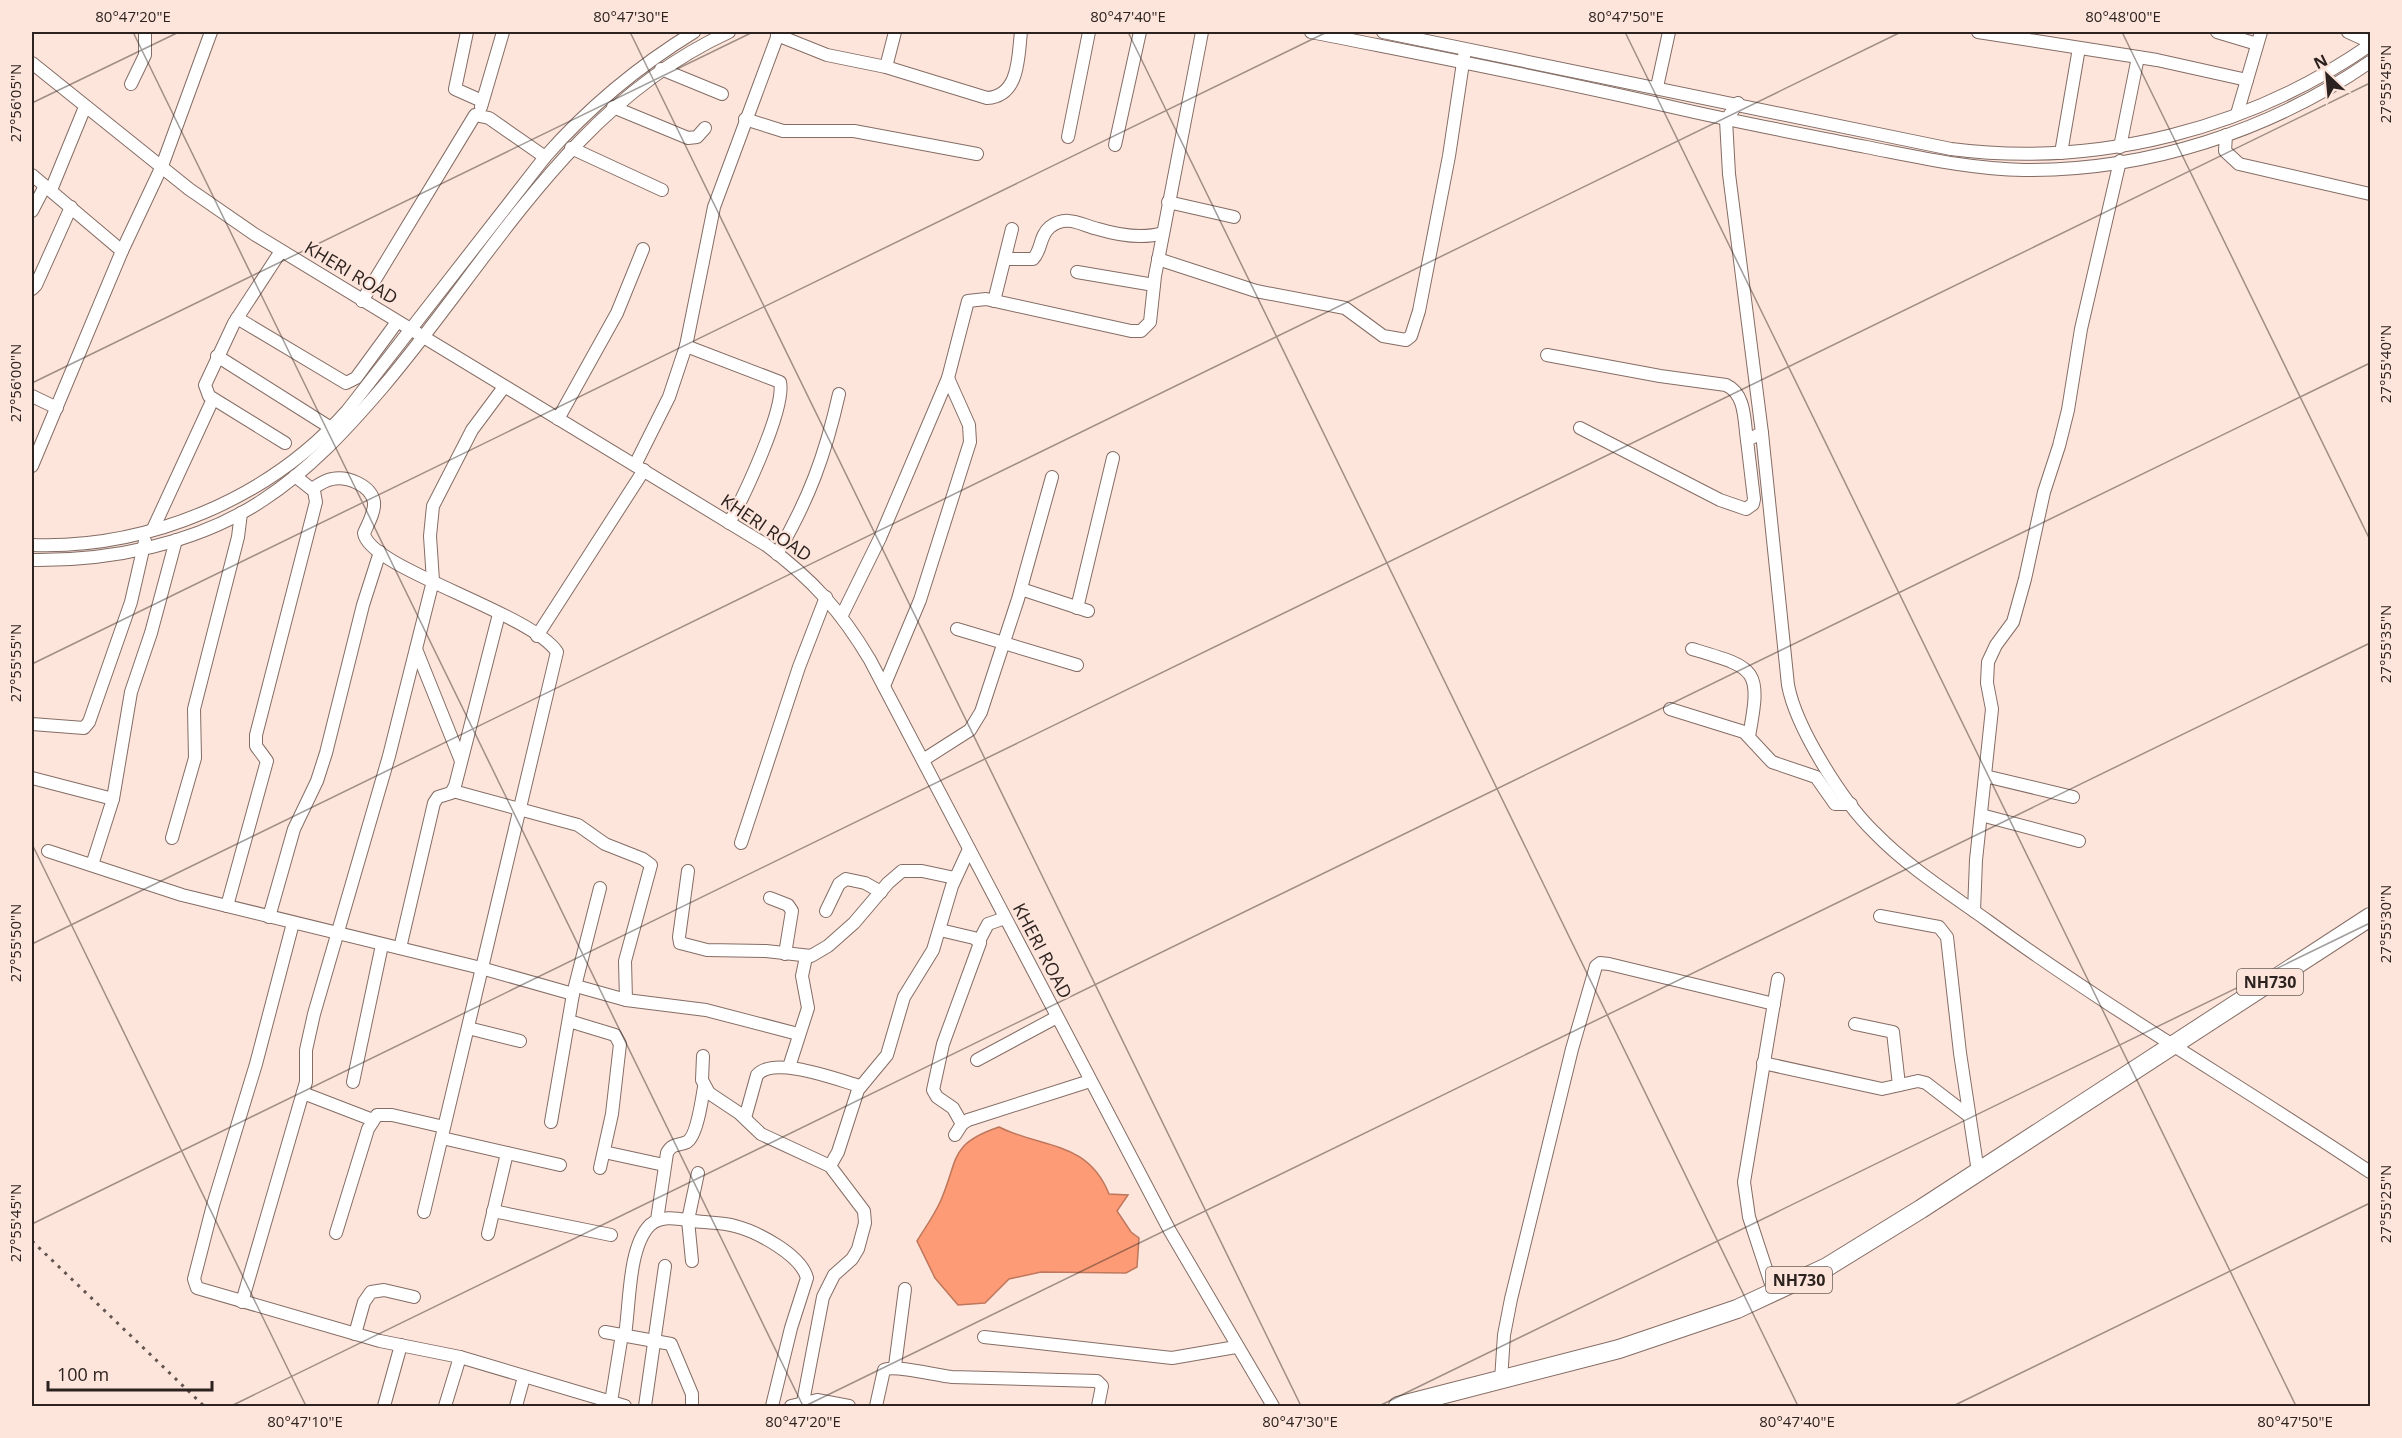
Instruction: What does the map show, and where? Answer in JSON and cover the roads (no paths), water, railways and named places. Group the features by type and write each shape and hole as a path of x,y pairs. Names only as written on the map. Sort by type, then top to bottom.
{"highway":[{"name":"NH730","path":"1398,1407 1619,1349 1737,1309 1774,1293 1874,1239 2370,917"}],"street":[{"path":"131,84 145,55 145,32"},
{"path":"32,466 35,447 57,408 122,250 162,166 212,32"},
{"path":"467,32 455,89 482,101"},
{"path":"362,301 472,117 478,114 503,32"},
{"path":"32,545 78,544 147,537 176,540 200,532 241,513 295,476 343,434 545,157 592,107 621,82 655,56 694,32"},
{"path":"32,560 76,559 147,537 210,510 256,486 296,458 331,428 417,333 571,148 613,107 661,69 701,44 729,32"},
{"path":"886,67 895,32"},
{"path":"537,636 640,468 669,397 686,346 714,207 778,34 827,55 886,67 975,95 995,97 1010,86 1015,75 1021,32"},
{"path":"1068,137 1089,32"},
{"path":"1115,145 1140,32"},
{"path":"842,615 880,538 948,378 968,301 978,298 994,301 1111,328 1141,331 1146,328 1152,317 1154,285 1168,202 1202,32"},
{"path":"1311,32 1657,87 1727,114 1951,149 2007,155 2061,153 2120,147 2233,124 2312,98 2370,62"},
{"path":"1383,32 1465,55 1931,160 1980,167 2050,170 2173,153 2301,87 2370,43"},
{"path":"1657,87 1669,32"},
{"path":"1978,32 2138,57 2247,80"},
{"path":"2217,32 2258,44"},
{"path":"2261,32 2225,151 2239,164 2370,194"},
{"path":"2348,32 2370,43"},
{"path":"2061,153 2079,48"},
{"path":"1158,259 1257,291 1345,308 1383,336 1406,340 1415,328 1419,311 1449,156 1465,55"},
{"path":"2120,147 2138,57"},
{"name":"KHERI ROAD","path":"32,63 196,194 281,251 362,301 729,523 777,554 826,597 842,615 884,686 1170,1231 1273,1407"},
{"path":"661,69 722,94"},
{"path":"32,211 48,188 86,107"},
{"path":"613,107 688,138 697,137 705,128"},
{"path":"478,114 489,118 545,157"},
{"path":"1727,114 1729,174 1755,436 1790,698 1816,750 1848,805 1887,845 1974,911 2072,979 2166,1049 2370,1172"},
{"path":"745,119 783,131 854,132 977,154"},
{"path":"571,148 662,190"},
{"path":"1974,911 1992,709 1987,683 1988,662 1996,645 2013,621 2022,591 2044,492 2068,410 2081,329 2120,161"},
{"path":"32,175 122,250"},
{"path":"1168,202 1234,217"},
{"path":"32,289 36,285 71,207"},
{"path":"1005,259 1033,259 1044,232 1053,224 1066,220 1081,222 1106,231 1144,237 1163,233"},
{"path":"994,301 1012,229"},
{"path":"558,419 604,340 629,288 643,249"},
{"path":"281,251 237,318 217,356 205,385 205,391 213,399 285,443"},
{"path":"1077,272 1154,285"},
{"path":"237,318 345,383 356,378 397,322"},
{"path":"686,346 780,382 780,394 761,456 729,523"},
{"path":"1547,355 1660,376 1726,385 1736,391 1755,436 1753,504 1746,509 1720,500 1580,428"},
{"path":"217,356 331,428"},
{"path":"884,686 920,600 970,442 969,425 948,378"},
{"path":"242,1302 303,1093 307,1071 308,1038 389,756 433,581 430,536 433,506 472,430 504,387"},
{"path":"777,554 813,487 839,394"},
{"path":"32,396 57,408"},
{"path":"32,724 84,728 89,722 131,602 147,537 213,399"},
{"path":"1021,589 1083,609 1113,458"},
{"path":"227,906 267,761 256,746 256,735 316,502 316,494 312,489 295,476"},
{"path":"923,760 956,740 976,722 1021,589 1052,477"},
{"path":"312,489 326,480 345,478 369,492 374,507 364,533 365,539 380,552 537,636 554,647 558,658 518,810 424,1212"},
{"path":"172,838 195,758 194,709 238,537 241,513"},
{"path":"92,865 113,799 131,692 154,623 176,540"},
{"path":"269,917 294,829 317,781 326,753 363,605 380,552"},
{"path":"741,843 826,597"},
{"path":"453,791 499,614"},
{"path":"957,629 1077,665"},
{"path":"416,649 461,761"},
{"path":"1692,649 1731,662 1752,677 1756,691 1749,736"},
{"path":"1670,709 1731,727 1749,736 1772,762 1816,777 1832,801 1848,805"},
{"path":"1985,776 2073,797"},
{"path":"32,778 113,799"},
{"path":"400,948 434,803 438,797 453,791 578,825 612,848 643,859 651,865 625,961 626,999"},
{"path":"1981,815 2079,841"},
{"path":"830,1166 838,1152 860,1086 887,1055 904,997 933,950 955,878 969,849"},
{"path":"48,850 182,895 382,945 574,990 706,1010 798,1035"},
{"path":"688,871 680,943 707,950 766,951 806,957 828,946 854,923 895,876 910,870 955,878"},
{"path":"826,911 839,884 846,879 865,883 881,892"},
{"path":"550,1122 574,990 600,888"},
{"path":"770,898 788,905 792,911 784,954"},
{"path":"1880,916 1939,927 1947,937 1978,1172"},
{"path":"1005,918 988,924 979,942 979,950 941,1050 933,1090 937,1097 953,1108 958,1130 1090,1081"},
{"path":"293,922 256,1064 213,1205 194,1279 200,1290 356,1335 460,1357 625,1407"},
{"path":"940,930 979,942"},
{"path":"353,1082 382,945"},
{"path":"789,1067 809,1003 802,976 806,957"},
{"path":"1501,1380 1504,1335 1511,1299 1572,1049 1596,966 1600,963 1610,964 1774,1004"},
{"path":"1774,1293 1749,1217 1744,1182 1778,979"},
{"path":"977,1060 1056,1017"},
{"path":"569,1021 615,1035 620,1044 612,1114 600,1168"},
{"path":"1855,1024 1893,1032 1899,1086"},
{"path":"468,1028 520,1041"},
{"path":"608,1403 623,1334 636,1247 643,1234 657,1220 664,1165 669,1148 692,1137 704,1087 703,1056"},
{"path":"1763,1062 1882,1089 1918,1081 1926,1083 1969,1116"},
{"path":"745,1118 759,1071 789,1067 860,1086"},
{"path":"704,1087 770,1139 830,1166 862,1206 865,1223 855,1255 834,1275 823,1297 803,1402"},
{"path":"303,1093 373,1120"},
{"path":"336,1233 373,1120 383,1114 507,1153 560,1165"},
{"path":"604,1152 664,1165"},
{"path":"488,1234 507,1153"},
{"path":"692,1261 688,1220 698,1173"},
{"path":"493,1211 610,1235"},
{"path":"657,1220 688,1220 740,1227 788,1252 805,1270 805,1287 791,1328 772,1407"},
{"path":"645,1407 651,1375 652,1340 665,1266"},
{"path":"895,1366 906,1289"},
{"path":"356,1335 364,1302 371,1292 384,1290 414,1297"},
{"path":"606,1332 667,1342 674,1347 692,1394 692,1407"},
{"path":"984,1337 1172,1358 1236,1347"},
{"path":"384,1407 401,1345"},
{"path":"445,1407 460,1357"},
{"path":"876,1407 884,1370 895,1366 929,1375 952,1377 1097,1381 1102,1386 1098,1407"},
{"path":"516,1407 524,1377"},
{"path":"791,1407 817,1400 849,1407"}],"railway":[{"path":"32,1241 204,1406"}]}
